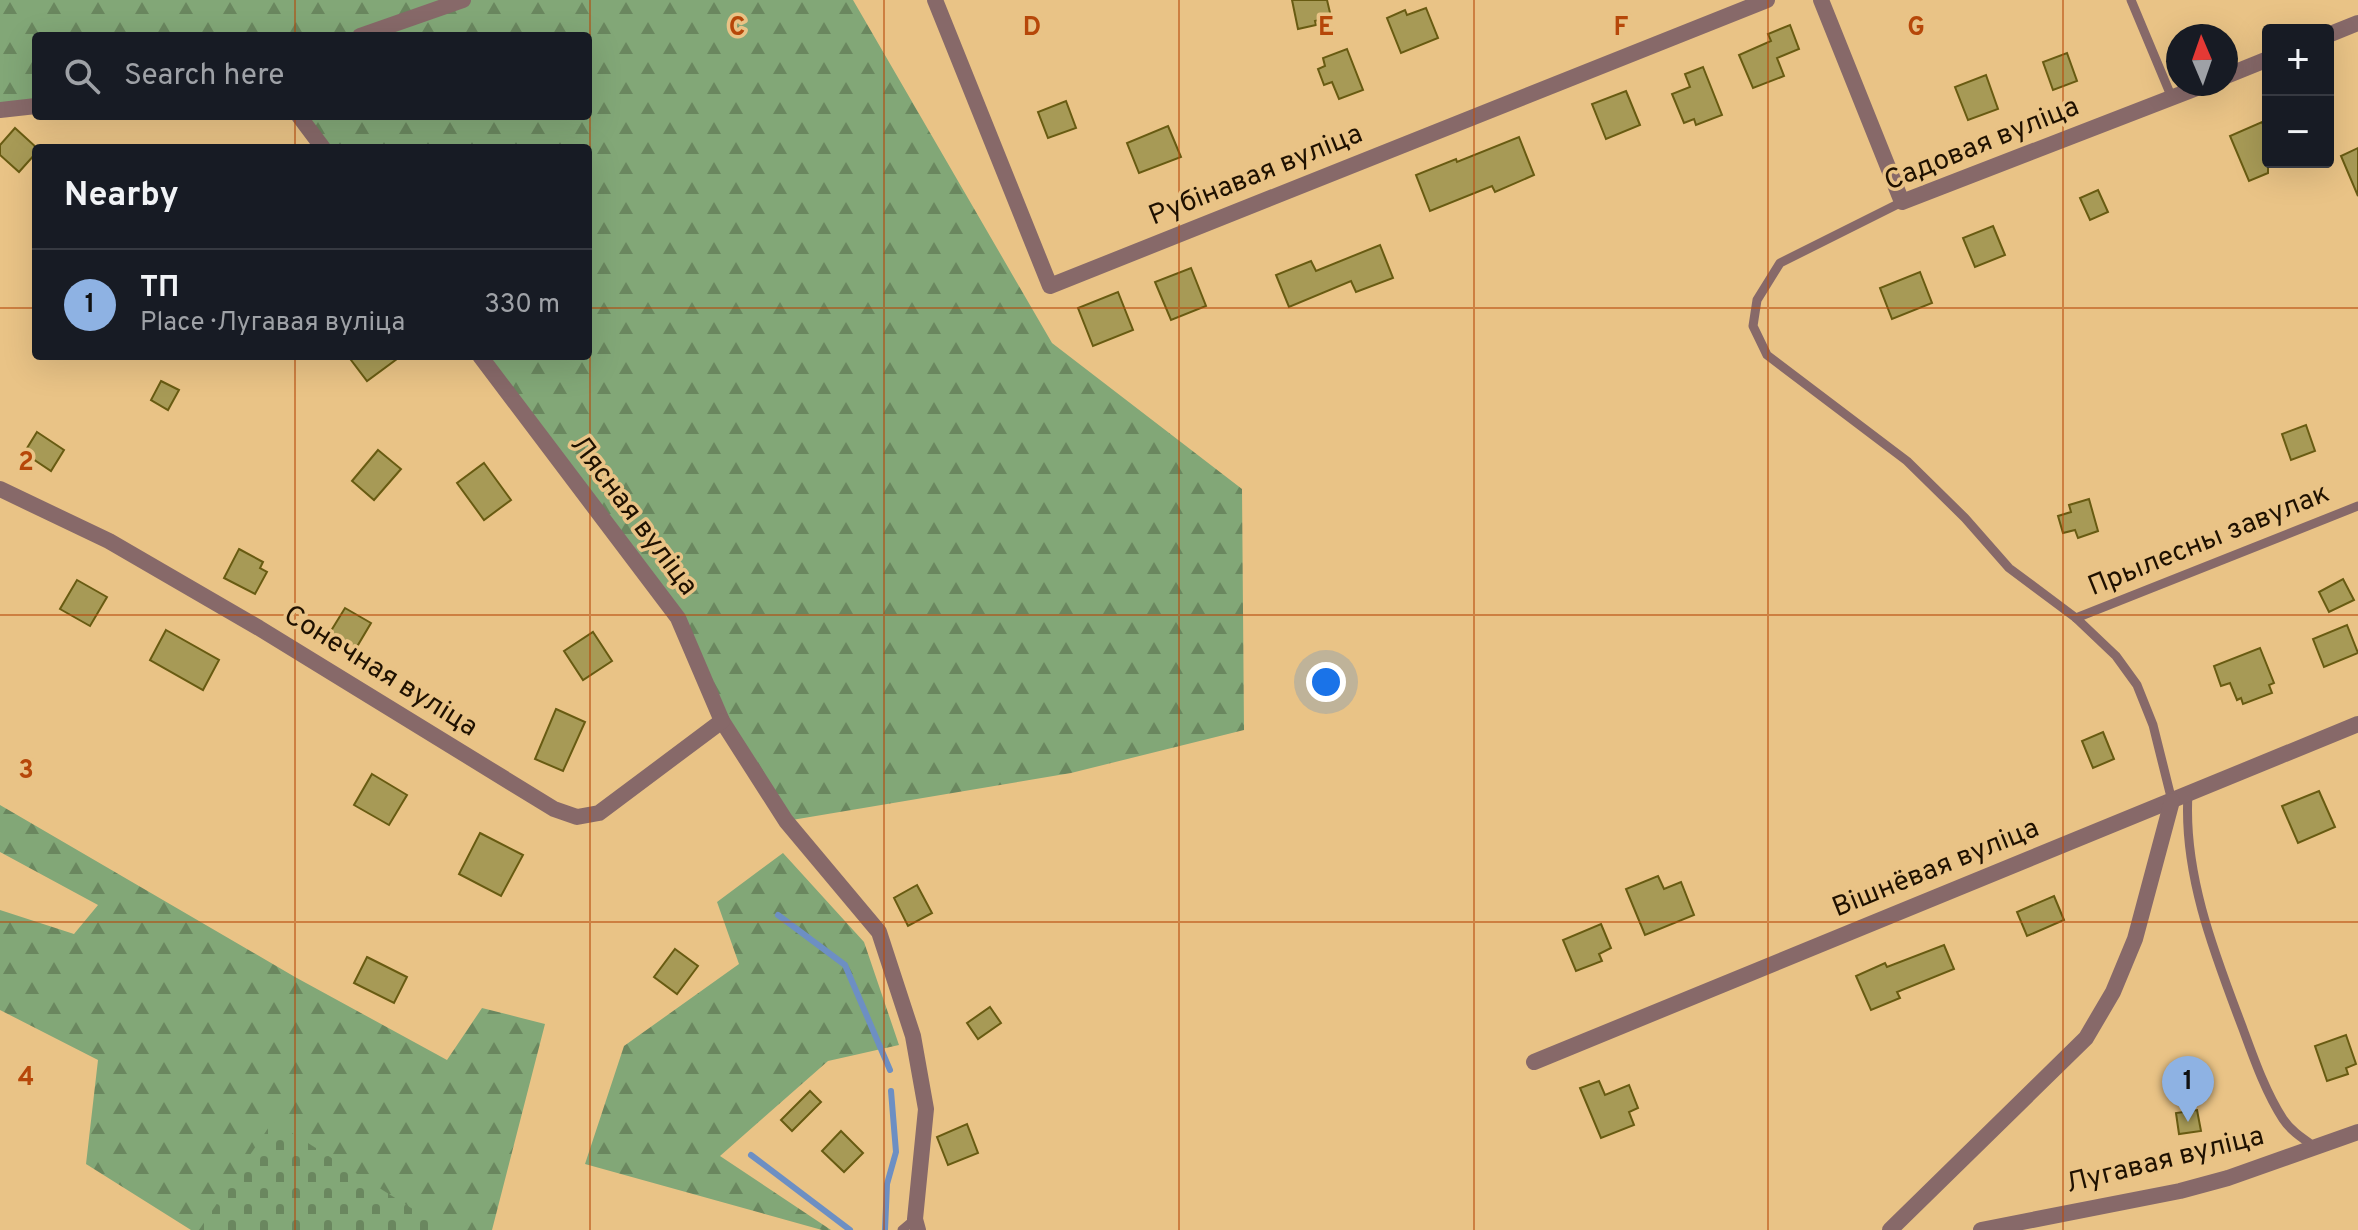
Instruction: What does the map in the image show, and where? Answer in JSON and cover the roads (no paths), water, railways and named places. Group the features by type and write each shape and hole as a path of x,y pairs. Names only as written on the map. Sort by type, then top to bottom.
{"street":[{"path":"371,32 463,0"},
{"name":"Рубінавая вуліца","path":"935,0 1050,286 1767,0"},
{"path":"1821,0 1902,202"},
{"path":"2334,33 2358,23"},
{"path":"2238,71 2262,61"},
{"name":"Садовая вуліца","path":"1902,202 2177,96"},
{"path":"0,110 32,106"},
{"path":"302,120 320,144"},
{"name":"Лясная вуліца","path":"483,360 678,618 722,721 786,821 879,932 913,1036 926,1109 912,1226"},
{"name":"Сонечная вуліца","path":"0,489 109,541 259,628 554,809 577,817 599,813 722,721"},
{"name":"Вішнёвая вуліца","path":"1534,1062 2358,724"},
{"path":"1890,1230 2086,1038 2113,992 2135,939 2180,797"},
{"name":"Лугавая вуліца","path":"1981,1230 2180,1191 2228,1178 2358,1132"}],"lane":[{"path":"2131,0 2172,98"},
{"name":"Садовая вуліца","path":"1902,202 1780,263 1757,300 1753,326 1767,355 1907,461 1965,518 2009,568 2076,618"},
{"name":"Прылесны завулак","path":"2076,618 2358,506"},
{"path":"2076,618 2116,656 2137,685 2180,797 2191,863 2221,970 2254,1058 2282,1118 2295,1134 2316,1147"}],"waterway":[{"path":"778,915 845,965 890,1070"},
{"path":"885,1230 887,1184 896,1152 891,1091"},
{"path":"751,1155 850,1230"}],"place":[{"name":"ТП","path":"2188,1122"}]}
